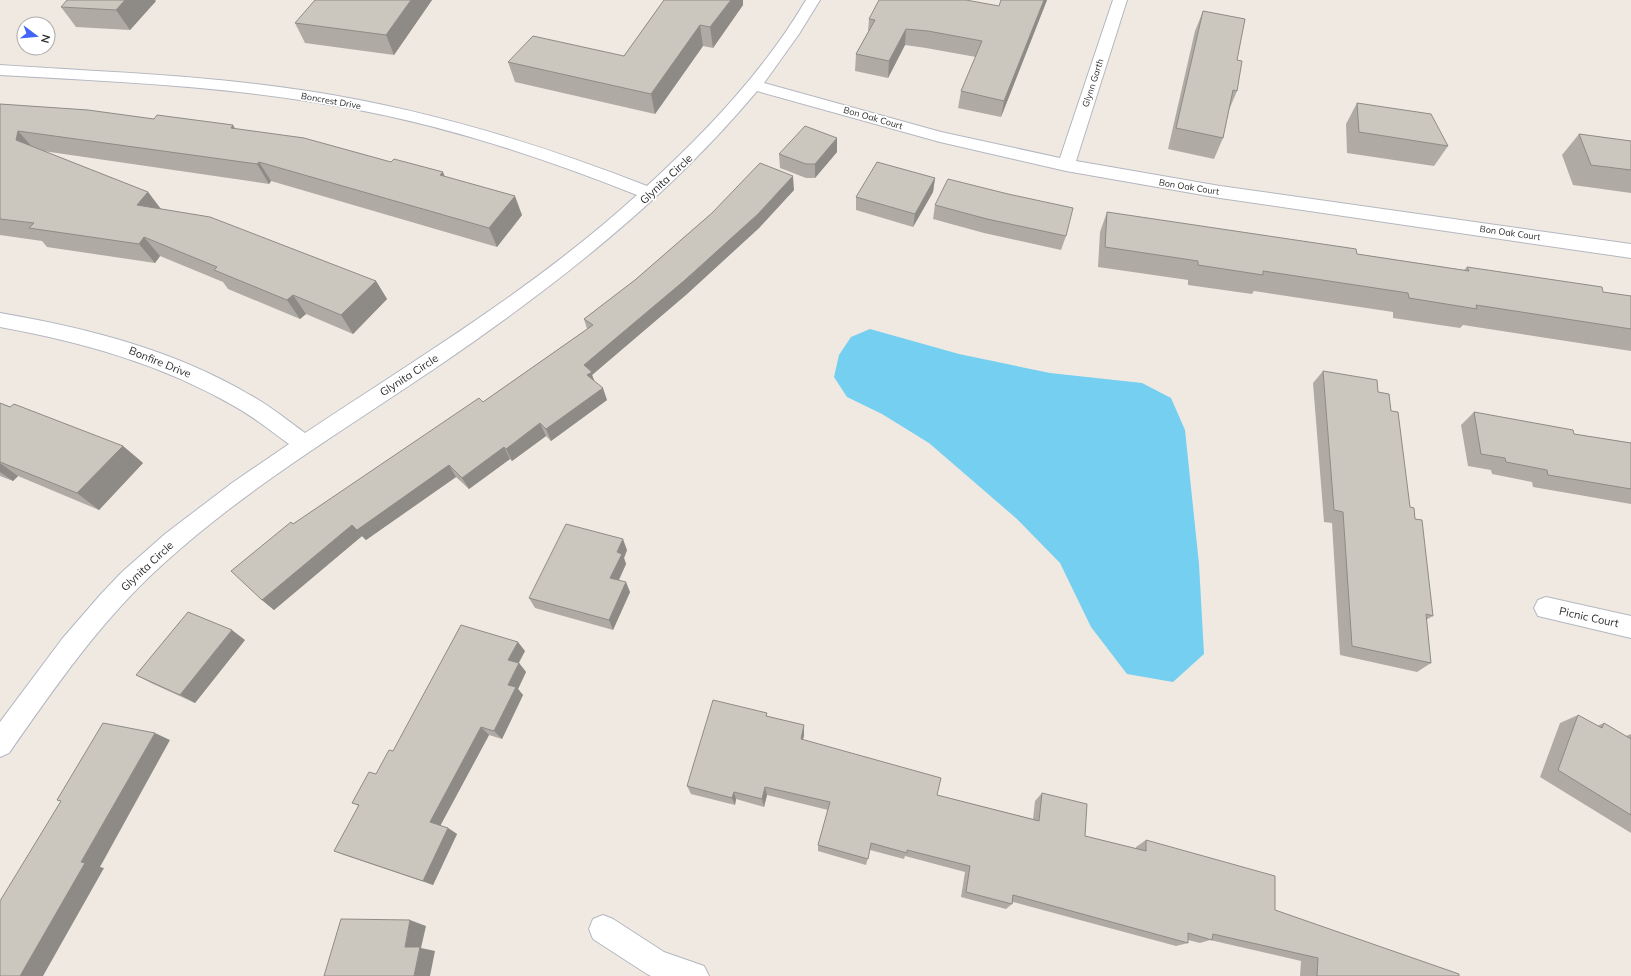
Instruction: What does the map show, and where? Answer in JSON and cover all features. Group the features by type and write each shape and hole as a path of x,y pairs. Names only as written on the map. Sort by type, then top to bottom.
{"street":[{"name":"Glynita Circle","path":"0,744 59,661 110,601 152,559 203,517 304,444 446,351 530,292 588,248 650,194 694,152 755,84 781,51 813,0"},
{"name":"Glynn Garth","path":"1066,165 1120,0"},
{"name":"Boncrest Drive","path":"0,70 187,82 274,91 350,103 488,135 558,158 650,194"},
{"name":"Bon Oak Court","path":"755,84 940,137 1066,165 1220,192 1631,251"},
{"name":"Bonfire Drive","path":"0,320 47,327 153,357 200,378 243,401 304,444"},
{"name":"Picnic Court","path":"1546,608 1631,627"},
{"path":"603,929 657,964 694,976"}],"water":[{"path":"870,329 959,354 1050,373 1142,383 1171,398 1185,430 1199,564 1204,654 1173,682 1127,674 1091,627 1060,563 1017,519 929,443 882,414 847,397 834,377 839,355 851,337"}],"building":[{"path":"67,0 125,0 116,10 61,7"},
{"path":"315,0 411,0 386,35 295,23"},
{"path":"664,0 731,0 710,27 700,25 651,94 508,62 533,36 624,56"},
{"path":"879,0 966,0 999,6 1001,0 1044,0 1004,101 961,91 982,41 928,31 906,29 889,61 856,54 875,20 869,19"},
{"path":"1203,11 1245,19 1237,60 1242,61 1237,91 1233,90 1223,138 1176,128"},
{"path":"1357,103 1431,114 1448,146 1359,132"},
{"path":"0,104 88,110 154,119 157,115 233,125 231,128 304,138 391,162 394,159 443,172 440,175 515,196 489,228 259,162 257,164 18,131 16,140 148,192 137,205 210,217 376,281 341,315 293,295 287,300 214,270 217,267 144,237 139,244 29,228 34,223 0,219"},
{"path":"805,126 837,138 815,164 806,164 779,154"},
{"path":"1579,134 1631,141 1631,170 1591,165"},
{"path":"877,162 935,178 915,214 856,197"},
{"path":"760,163 793,176 758,214 685,280 584,365 592,372 587,375 603,388 546,429 540,423 506,449 504,447 462,478 449,465 357,530 352,525 262,600 231,571 291,522 293,524 479,398 483,402 593,325 584,319 635,280 712,213"},
{"path":"948,179 1073,208 1066,236 987,219 935,205"},
{"path":"1107,212 1356,249 1357,254 1469,271 1467,267 1602,287 1603,292 1631,296 1631,329 1476,305 1477,309 1409,298 1408,293 1263,271 1263,275 1198,265 1198,261 1105,247"},
{"path":"1323,371 1377,380 1378,392 1389,394 1391,411 1398,412 1410,507 1414,508 1415,519 1422,520 1433,616 1426,614 1431,663 1352,646 1343,512 1334,510"},
{"path":"0,403 10,407 14,404 123,446 77,493 0,462"},
{"path":"1474,412 1573,430 1574,434 1631,443 1631,489 1548,475 1547,470 1506,462 1505,458 1481,454"},
{"path":"566,524 623,539 617,552 622,554 610,578 626,582 609,620 529,598"},
{"path":"188,612 232,630 180,695 136,675"},
{"path":"461,625 518,642 508,660 519,663 508,685 516,687 494,731 481,727 430,822 448,828 423,881 334,851 359,805 352,803 369,772 376,774 389,750 393,751"},
{"path":"713,700 767,713 766,716 804,725 801,739 941,778 937,795 1039,821 1042,793 1087,804 1085,836 1146,851 1146,840 1275,876 1275,910 1459,974 1459,976 1317,976 1318,958 1213,934 1212,940 1188,933 1188,943 1013,895 1012,904 966,892 970,866 907,850 907,853 871,843 868,859 818,845 830,802 765,787 762,799 734,792 732,798 687,786"},
{"path":"1578,715 1602,728 1604,723 1631,739 1631,815 1558,770"},
{"path":"103,723 155,733 81,862 85,863 20,976 0,976 0,901 61,801 57,800"},
{"path":"341,919 410,920 405,947 420,947 414,976 324,976"}]}
